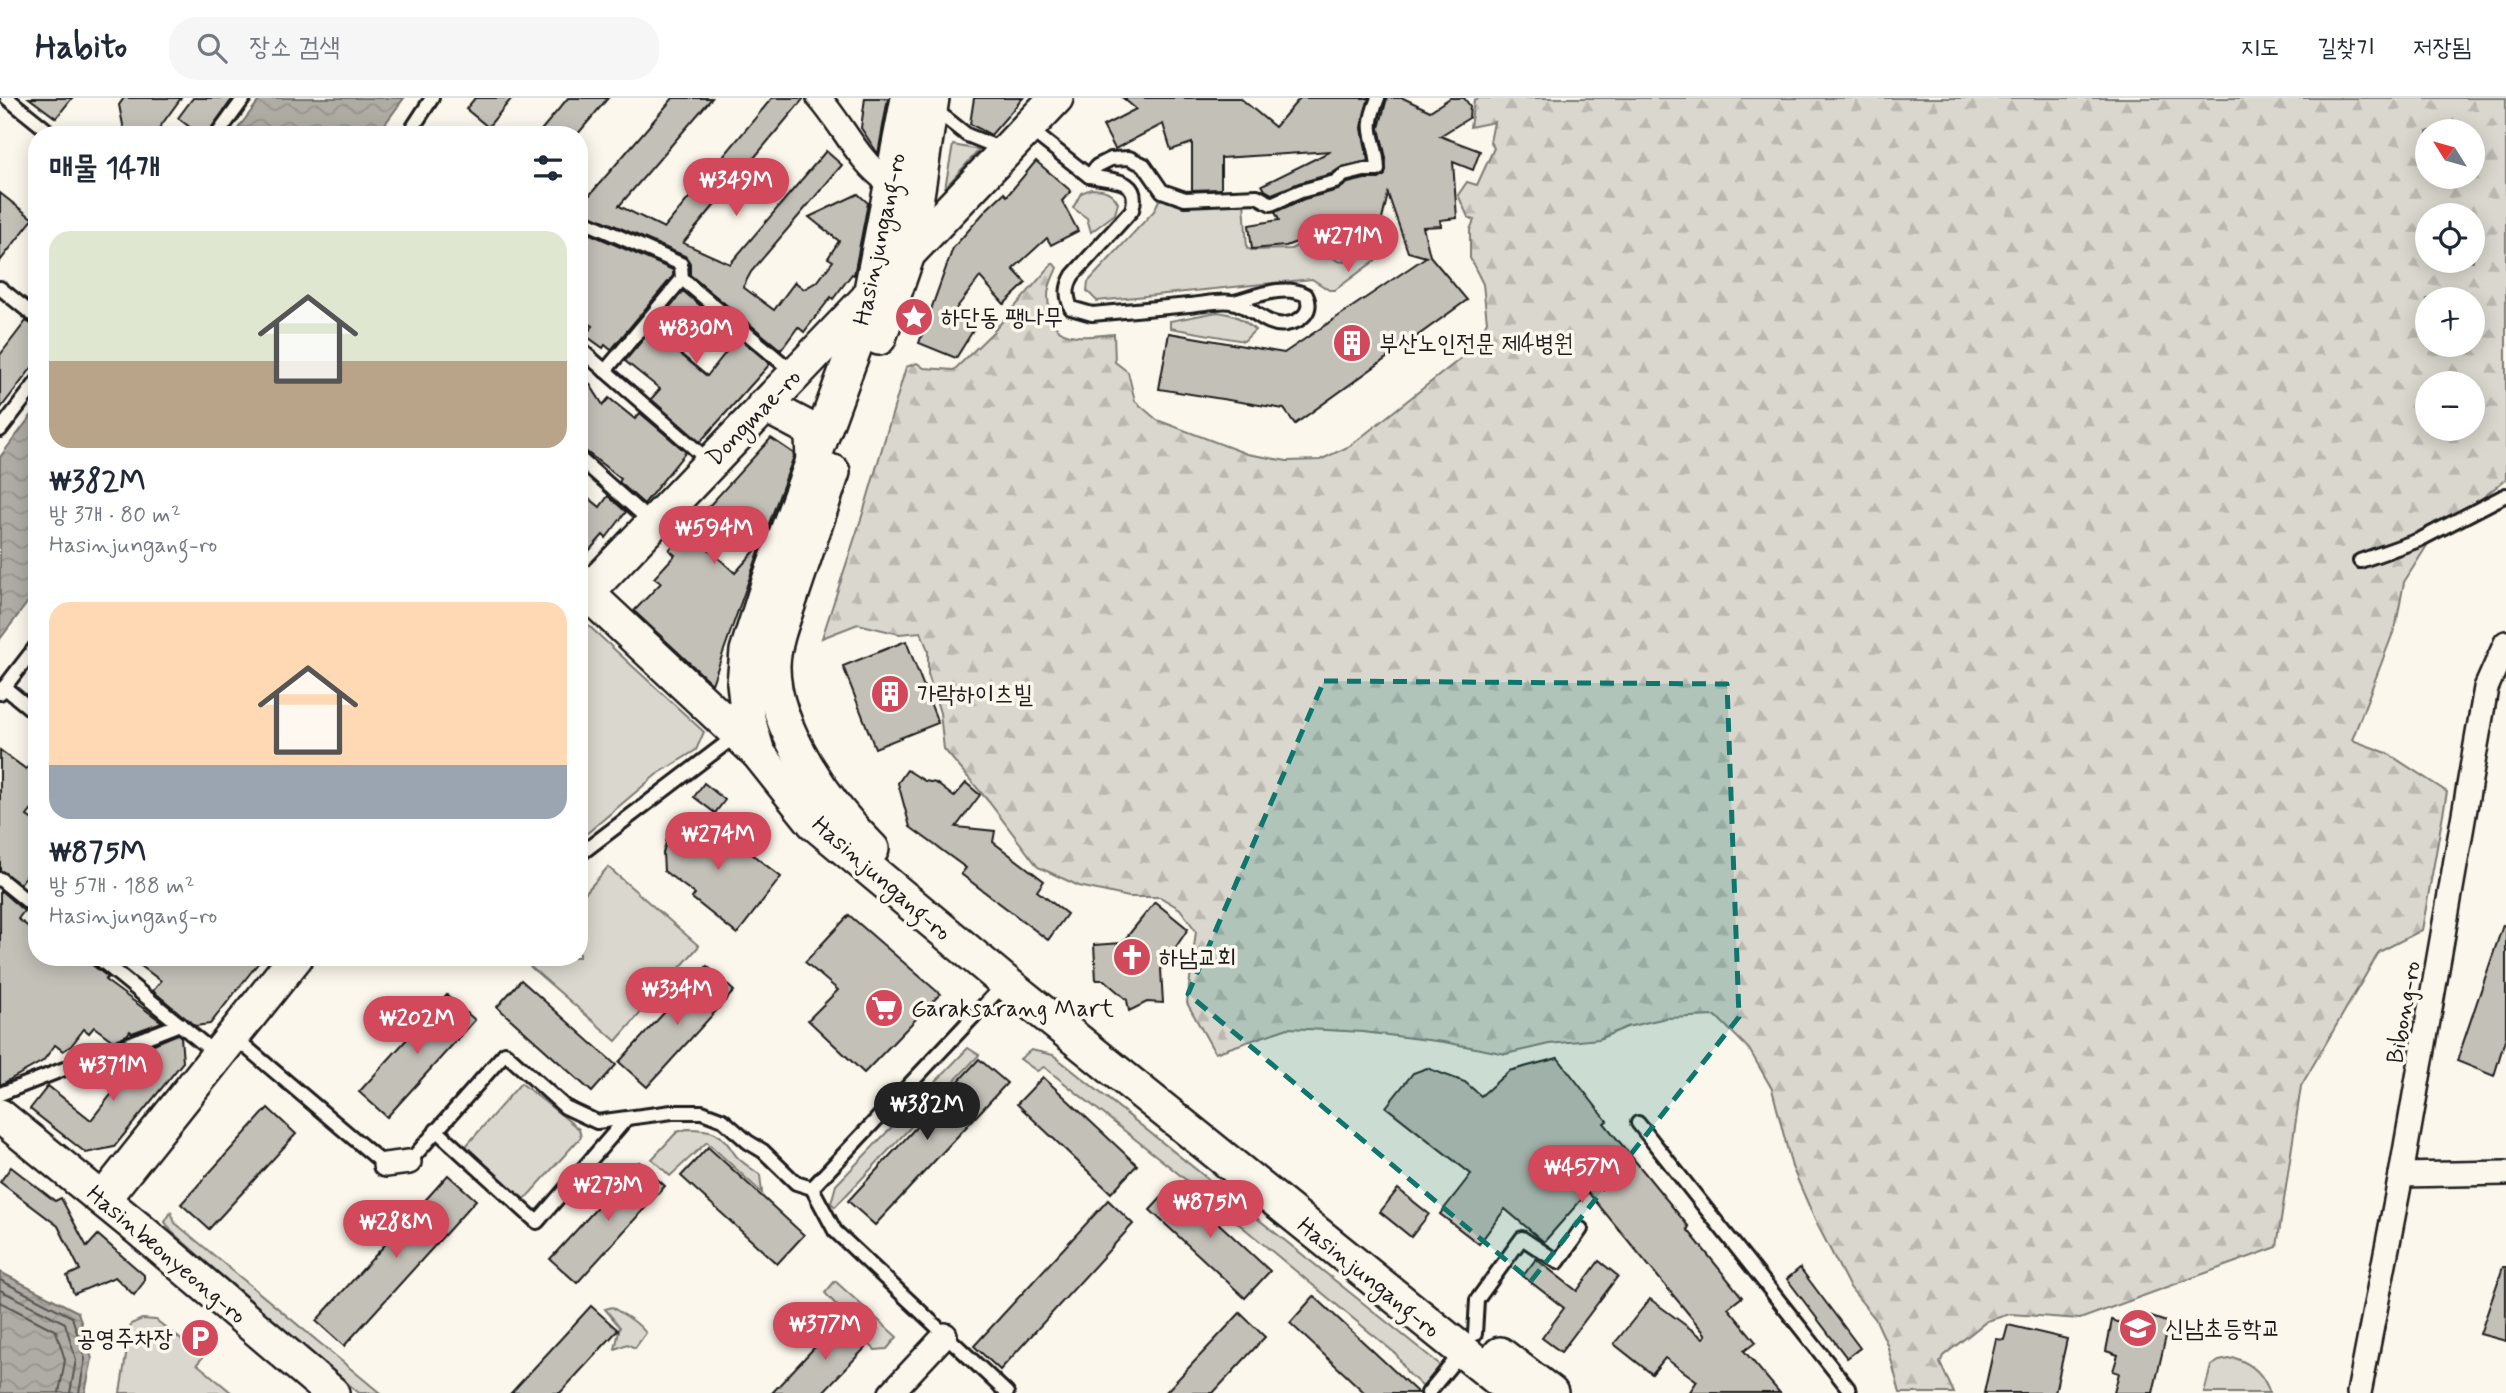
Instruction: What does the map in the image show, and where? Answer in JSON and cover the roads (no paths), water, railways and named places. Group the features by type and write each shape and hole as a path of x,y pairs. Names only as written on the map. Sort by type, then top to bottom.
{"street":[{"path":"819,98 834,115 871,170 888,182 892,181"},
{"path":"908,254 1056,98"},
{"name":"Hasinjungang-ro","path":"924,101 892,181 866,316 770,578 747,652 748,743 814,823 1012,974 1468,1343 1515,1393"},
{"name":"Hasinjungang-ro","path":"924,101 908,254 779,634 773,667 781,709 796,746 827,796 847,822 1012,974"},
{"name":"Dongmae-ro","path":"588,587 908,254"},
{"path":"764,405 806,427 812,438 813,461"},
{"path":"588,598 748,743"},
{"name":"Bibong-ro","path":"2359,1393 2401,1175 2486,688 2506,643"},
{"path":"103,1199 289,966"},
{"name":"Hasinbeonyeong-ro","path":"0,1116 103,1199 332,1393"},
{"path":"384,1165 409,1162"},
{"path":"2401,1175 2506,1173"},
{"path":"891,1393 945,1335"},
{"name":"Hasinjungang-ro","path":"1468,1343 1551,1393"}],"lane":[{"path":"7,98 42,126"},
{"path":"224,126 244,98"},
{"path":"414,126 432,98"},
{"path":"1089,176 1097,166 1111,159 1129,158 1144,165 1162,191 1185,199 1257,196 1271,204 1301,191 1335,182 1344,175 1378,170 1377,155 1369,134 1378,98"},
{"path":"924,101 951,125 993,147 1017,139 1089,176 1121,181 1130,188 1135,201 1132,210 1073,275 1068,284 1067,296 1071,308 1092,314 1234,302 1275,290 1293,290 1306,295 1309,309 1305,316 1281,325 1234,302"},
{"path":"588,223 681,264 682,279 605,371"},
{"path":"682,279 795,373"},
{"path":"0,288 28,311"},
{"path":"588,356 710,462"},
{"path":"0,430 28,394"},
{"path":"588,466 652,523"},
{"path":"2360,561 2419,540 2506,495"},
{"path":"28,657 2,690 28,708"},
{"path":"588,849 748,743"},
{"path":"0,879 28,902"},
{"path":"108,966 180,1024 225,1046 384,1165"},
{"path":"812,1188 1012,974"},
{"path":"0,1094 180,1024"},
{"path":"409,1162 505,1053 565,1107 597,1122 672,1112 702,1112 723,1120 763,1151 796,1183 812,1188 835,1231 1007,1393"},
{"path":"436,1130 537,1222 625,1119"},
{"path":"1637,1123 1848,1388 1849,1393"},
{"path":"1428,1393 1468,1343 1477,1300 1522,1238 1558,1262 1581,1229"}],"water":[{"path":"261,98 404,98 384,126 240,126"},
{"path":"28,420 28,602 0,639 0,457"},
{"path":"0,1272 78,1312 92,1359 85,1393 0,1393"}],"place":[{"name":"하단동 팽나무","path":"914,317"},
{"name":"부산노인전문 제4병원","path":"1352,343"},
{"name":"가락하이츠빌","path":"890,694"},
{"name":"하남교회","path":"1132,957"},
{"name":"Garaksarang Mart","path":"884,1008"},
{"name":"신남초등학교","path":"2138,1328"},
{"name":"공영주차장","path":"200,1338"}]}
